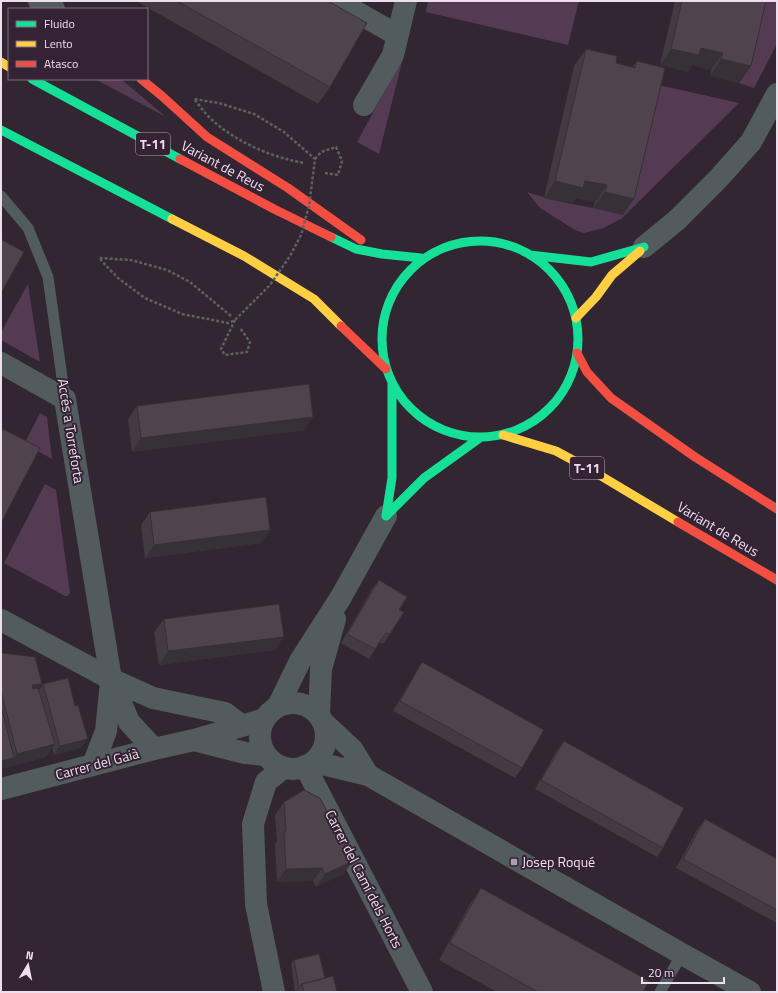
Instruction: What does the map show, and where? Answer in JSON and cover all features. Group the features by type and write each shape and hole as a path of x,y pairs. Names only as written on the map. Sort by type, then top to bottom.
{"highway":[{"name":"Variant de Reus","path":"34,80 274,209 356,249 382,254"},
{"path":"142,80 207,137 288,188 382,254"},
{"name":"T-11","path":"1,130 244,256 314,299 386,368"},
{"name":"T-11","path":"472,242 492,242 512,246 530,255 555,275 564,288 576,318 578,353 572,375 561,396 545,413 526,426 504,435 493,437 463,436 446,431 429,423 402,399 392,384 382,353 383,319 396,289 405,275 421,258 452,245 472,242"},
{"path":"530,255 591,262 644,247"},
{"path":"576,318 596,297 612,275 644,247"},
{"name":"T-11","path":"382,254 421,258"},
{"name":"T-11","path":"578,353 587,372 611,398 695,457 777,509"},
{"path":"386,516 392,478 392,384"},
{"name":"Variant de Reus","path":"504,435 556,451 777,580"},
{"path":"386,516 424,478 481,437"}],"street":[{"path":"39,1 52,8"},
{"path":"337,1 397,35"},
{"path":"364,105 393,55 406,1"},
{"path":"751,142 777,94"},
{"path":"644,247 677,220 718,179 751,142 777,120"},
{"path":"1,363 66,399"},
{"name":"Accés a Torreforta","path":"66,399 111,679"},
{"path":"341,597 321,669 322,719 327,738 323,752 310,764 299,769 274,761 261,743 260,730 300,661 341,597 386,516"},
{"path":"1,620 111,679 153,698 225,714 241,725"},
{"path":"111,679 129,722 154,749"},
{"path":"93,765 106,731 111,679"},
{"path":"271,712 293,702 307,705 352,749 368,775"},
{"name":"Carrer del Gaià","path":"1,789 194,740 241,725 271,712"},
{"name":"Carrer del Gaià","path":"194,740 274,761"},
{"path":"274,761 253,824 256,904 274,992"},
{"path":"310,764 368,775 750,992"},
{"name":"Carrer del Camí dels Horts","path":"310,764 422,992"}],"lane":[{"name":"Accés a Torreforta","path":"1,196 28,228 48,277 66,399"},
{"path":"660,992 682,954"}],"path":[{"path":"305,162 293,161 258,149 231,135 210,118 194,99 219,103 254,114 284,132 315,159"},
{"path":"240,328 250,342 247,352 225,354 221,349 235,320 270,285 290,256 301,235 309,206 315,159 321,152 336,147 342,161 338,175 324,173"},
{"path":"231,316 190,282 167,270 131,260 99,258 118,278 146,298 182,314 228,323 235,320"}],"shaded area":[{"path":"428,1 579,1 568,45 426,12"},
{"path":"758,1 777,1 777,44 754,88 739,83"},
{"path":"403,58 379,154 357,142"},
{"path":"97,80 122,80 166,117"},
{"path":"654,84 739,103 622,218 604,228 584,233 575,230 540,208 527,192 593,208"},
{"path":"28,284 40,362 1,340 1,332"},
{"path":"40,413 47,417 52,459 24,444"},
{"path":"45,484 56,490 70,593 68,596 65,596 4,563"}],"building":[{"path":"177,1 328,1 367,23 330,87"},
{"path":"682,1 766,1 751,66 721,59 723,53 701,48 699,55 671,49"},
{"path":"586,49 617,56 616,63 635,68 637,61 665,68 634,199 605,192 607,185 585,181 583,188 555,181"},
{"path":"1,239 24,252 1,293"},
{"path":"309,384 313,417 141,438 137,406"},
{"path":"3,429 40,448 1,523 1,433"},
{"path":"266,497 270,530 154,545 150,512"},
{"path":"379,580 407,597 399,610 404,612 390,634 386,633 375,649 347,634"},
{"path":"279,604 284,637 168,651 164,619"},
{"path":"2,653 35,657 42,684 32,685 33,689 38,688 55,744 17,754 1,691"},
{"path":"422,662 544,730 522,768 400,701"},
{"path":"68,678 75,706 78,705 88,739 60,746 43,684"},
{"path":"1,706 14,758 1,761"},
{"path":"564,741 684,808 663,848 541,780"},
{"path":"304,790 320,798 353,861 325,874 322,868 286,869 284,802"},
{"path":"705,819 777,859 777,910 683,859"},
{"path":"481,888 649,981 643,992 538,992 450,943"},
{"path":"319,954 325,978 302,984 299,987 294,960"},
{"path":"333,976 337,992 304,992 302,984"}],"traffic: fast":[{"path":"34,80 180,159"},
{"path":"1,130 172,219"},
{"path":"331,237 356,249 382,254 421,258"},
{"path":"470,241 490,241 518,248 526,252 535,257 556,277 562,284 571,301 578,329 578,339 578,349 571,377 562,394 542,415 535,421 518,430 490,437 470,437 442,430 425,421 398,394 389,377 386,367 382,349 382,329 389,301 398,284 425,257 442,248 452,245 470,241"},
{"path":"530,255 591,262 644,247"},
{"path":"386,516 392,478 392,384"},
{"path":"386,516 424,478 481,437"}],"traffic: slow":[{"path":"1,62 8,66"},
{"path":"172,219 244,256 314,299 341,326"},
{"path":"576,318 596,297 612,275 640,251"},
{"path":"503,435 556,451 678,522"}],"traffic: jam":[{"path":"142,80 207,137 288,188 361,240"},
{"path":"180,159 274,209 331,237"},
{"path":"341,326 386,369"},
{"path":"577,353 587,372 611,398 695,457 777,509"},
{"path":"678,522 777,580"}],"place":[{"name":"Josep Roqué","path":"514,862"}]}
